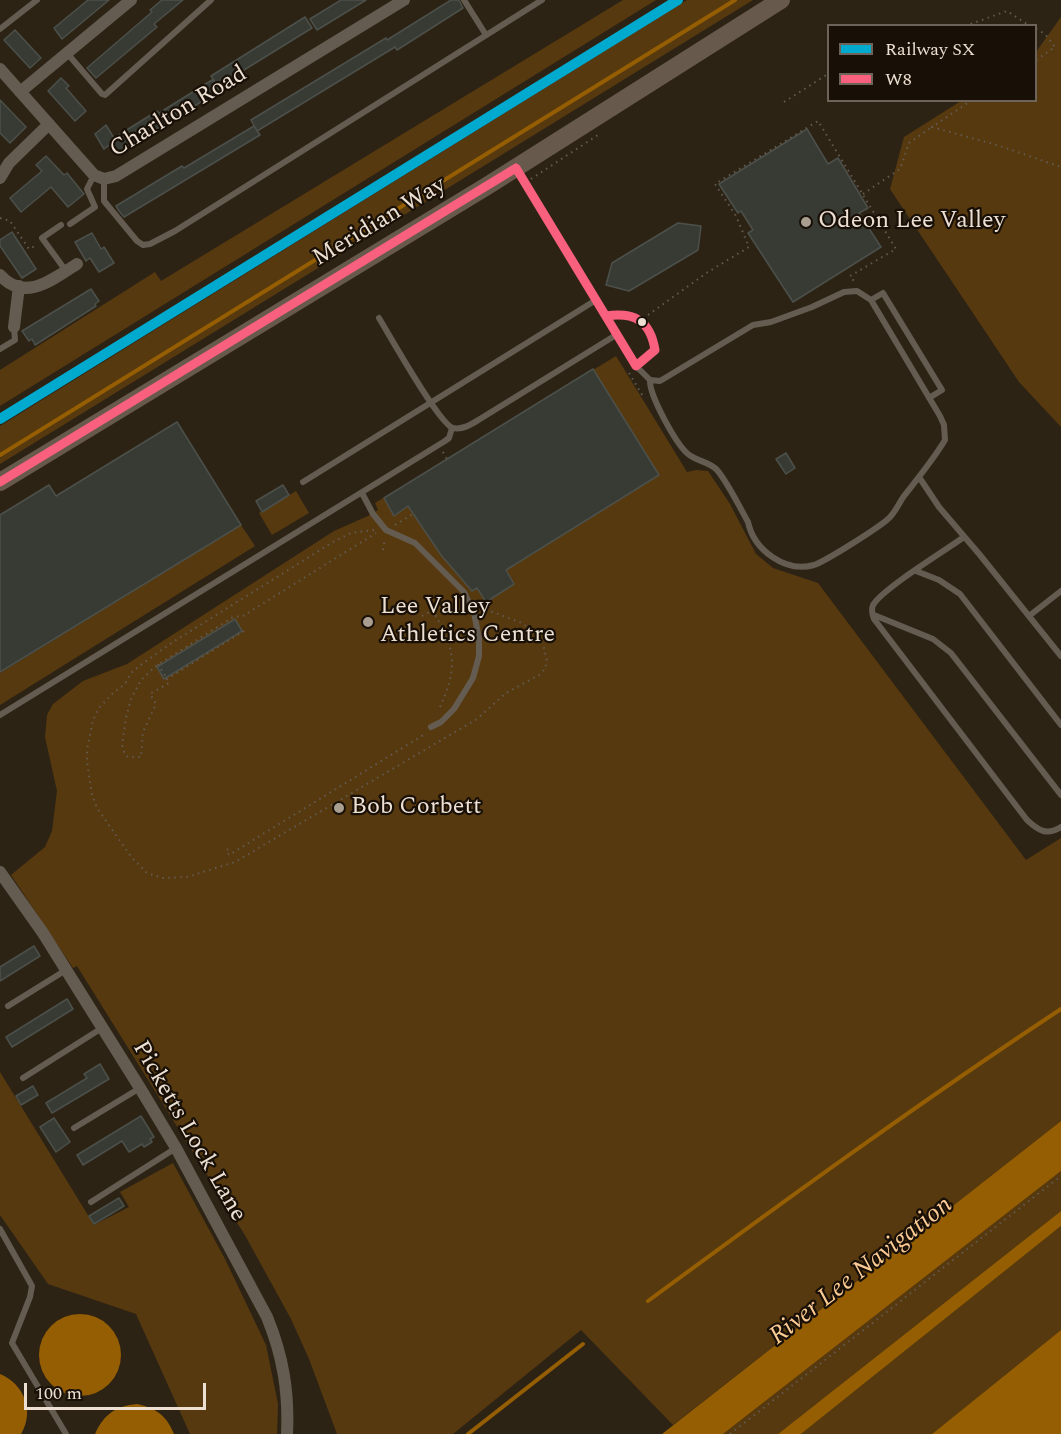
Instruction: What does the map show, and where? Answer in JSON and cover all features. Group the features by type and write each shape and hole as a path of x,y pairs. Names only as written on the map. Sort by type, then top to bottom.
{"main road":[{"name":"Meridian Way","path":"0,482 516,168 781,0"}],"street":[{"path":"20,92 131,0"},
{"name":"Charlton Road","path":"0,69 99,177 116,176 404,0"},
{"path":"0,178 9,163 49,124"},
{"path":"0,275 6,281 19,286 40,287 71,268"},
{"path":"14,327 19,286"},
{"name":"Picketts Lock Lane","path":"0,872 67,969 140,1088 176,1148 242,1269 273,1333 286,1384 286,1434"}],"lane":[{"path":"0,29 36,0"},
{"path":"67,53 105,95 211,0"},
{"path":"464,0 486,35"},
{"path":"99,177 107,206 137,241 143,245 150,244 175,231 542,0"},
{"path":"516,168 636,366 650,380 660,381 753,325 771,322 812,308 844,292 857,291 871,300 929,398 944,425 945,440 889,519 814,565 794,567 778,561 762,549 716,468 691,456 680,445 658,407 650,387 650,380"},
{"path":"70,224 95,207 87,189 99,177"},
{"path":"61,225 44,235 44,241 71,268"},
{"path":"871,300 883,293 942,390 929,398"},
{"path":"303,482 596,300"},
{"path":"606,316 633,314 641,320 654,342 655,350 636,366"},
{"path":"379,318 431,402 452,428 461,428 480,419 616,334"},
{"path":"0,349 15,339 14,327"},
{"path":"0,715 449,438 452,428"},
{"path":"919,477 939,507 1061,656"},
{"path":"362,493 386,530 415,543 464,592 477,624 479,656 473,678 454,709 431,727"},
{"path":"964,537 885,592 873,605 872,615 1027,820 1043,832 1051,833 1061,827"},
{"path":"916,571 939,580 960,594 1061,725"},
{"path":"1029,616 1061,591"},
{"path":"872,615 933,639 951,653 1061,795"},
{"path":"8,1006 67,969"},
{"path":"23,1078 102,1028"},
{"path":"74,1128 140,1088"},
{"path":"91,1202 176,1148"},
{"path":"0,1229 32,1286 12,1343 65,1434"}],"path":[{"path":"971,24 1007,11 1027,24"},
{"path":"1037,30 1045,34 1055,47 1037,59"},
{"path":"784,102 827,75"},
{"path":"863,194 900,169 909,143 969,102"},
{"path":"641,320 708,272 749,247 736,216 716,184 818,121 896,249 850,276 871,300"},
{"path":"932,127 1000,146 1061,167"},
{"path":"0,218 9,221 29,249 44,241"},
{"path":"386,530 413,514"},
{"path":"373,530 351,533 333,542 173,642 142,664 131,674 125,684 99,708 93,720 87,749 92,795 97,808 132,858 147,873 163,878 187,877 235,862 477,719 506,693 539,675 545,669 547,661 543,644 536,634 522,623 474,606"},
{"path":"158,664 170,682 150,694 156,704 143,732 141,757 128,757 125,755 122,744 128,709 141,680 158,664 233,617 243,616 376,533"},
{"path":"383,550 385,544"},
{"path":"422,616 458,595"},
{"path":"228,849 226,850 229,855 433,730 430,724 449,687 452,663 447,636 432,610"},
{"path":"167,679 244,631"},
{"path":"730,1434 1061,1176"}],"shaded area":[{"path":"623,0 656,0 0,406 0,370 155,272 161,281"},
{"path":"687,0 753,0 0,464 0,426"},
{"path":"1061,17 1061,427 1019,382 890,189 904,137 959,102 1037,102 1037,51"},
{"path":"616,356 687,472 708,471 730,504 756,554 773,568 818,583 1026,860 1061,838 1061,1121 673,1425 581,1330 453,1434 337,1434 309,1359 291,1319 246,1237 77,966 73,968 11,875 45,847 52,831 57,791 45,737 47,715 53,704 83,681 127,664 334,531 378,510 375,503"},
{"path":"296,491 309,513 272,535 259,513"},
{"path":"241,525 255,546 0,705 0,673"},
{"path":"0,1072 94,1225 129,1207 120,1192 173,1163 225,1259 266,1345 278,1404 277,1434 190,1434 136,1314 48,1284 0,1215"},
{"path":"1061,1121 1061,1171 723,1434 662,1434"},
{"path":"1061,1171 1061,1211 778,1434 723,1434"},
{"path":"1061,1211 1061,1226 801,1434 778,1434"},
{"path":"1061,1226 1061,1330 932,1434 801,1434"},
{"path":"80,1314 96,1317 109,1326 118,1339 121,1355 118,1371 109,1384 96,1393 80,1396 64,1393 51,1384 42,1371 39,1355 42,1339 51,1326 64,1317"},
{"path":"1061,1330 1061,1434 932,1434"},
{"path":"0,1374 15,1384 25,1399 27,1416 21,1434 0,1434"},
{"path":"137,1404 160,1414 168,1422 174,1434 95,1434 102,1421 112,1412"}],"building":[{"path":"88,0 109,0 62,39 54,28"},
{"path":"162,0 183,0 154,24 157,27 96,78 87,68 152,12 150,10"},
{"path":"341,0 366,0 317,30 310,19"},
{"path":"451,0 459,0 463,8 397,50 395,47 257,131 251,120"},
{"path":"305,17 312,28 218,86 211,76"},
{"path":"15,30 41,58 30,68 4,40"},
{"path":"61,78 69,86 66,88 86,111 75,121 48,91"},
{"path":"212,80 219,91 119,152 112,143 104,149 95,134 106,125 114,138"},
{"path":"0,100 26,127 10,143 0,133"},
{"path":"254,126 260,135 124,217 119,211 116,206"},
{"name":"Odeon Lee Valley","path":"807,129 828,164 838,158 868,208 859,213 881,247 793,302 748,233 753,230 741,211 738,213 719,184"},
{"path":"46,156 64,175 67,173 84,194 68,207 51,187 21,212 10,198 42,171 36,165"},
{"path":"678,223 701,226 698,250 629,291 606,285 612,263"},
{"path":"12,232 36,269 22,278 0,246 0,240"},
{"path":"92,233 101,249 104,247 114,263 99,272 90,258 86,261 75,242"},
{"path":"91,289 99,301 95,304 96,306 35,345 32,339 29,341 22,331"},
{"path":"593,369 659,475 506,570 514,584 486,602 477,588 472,591 441,555 408,506 394,516 384,498"},
{"path":"177,422 241,525 0,672 0,515 49,485 56,496"},
{"path":"786,453 795,468 786,474 776,459"},
{"path":"283,485 289,495 262,512 256,501"},
{"path":"235,619 242,631 164,679 157,667"},
{"path":"34,946 40,956 0,981 0,967"},
{"path":"67,999 73,1009 12,1047 6,1037"},
{"path":"100,1064 109,1079 52,1113 46,1103 87,1078 84,1074"},
{"path":"33,1086 38,1095 21,1105 16,1096"},
{"path":"141,1116 154,1137 150,1139 152,1142 144,1147 142,1144 129,1152 122,1141 83,1165 77,1155"},
{"path":"54,1118 70,1142 56,1152 40,1127"},
{"path":"119,1198 124,1206 94,1224 89,1216"}],"waterway":[{"path":"0,455 735,0"},
{"path":"648,1301 904,1116 1061,1009"},
{"path":"468,1434 583,1344"}],"rail line":[{"name":"SX","path":"0,419 678,0"}],"transit line":[{"name":"W8","path":"516,168 636,366 655,350 649,331 639,320 625,315 606,316"},
{"name":"W8","path":"0,482 516,168"}],"place":[{"name":"Odeon Lee Valley","path":"806,222"},
{"name":"Lee Valley Athletics Centre","path":"368,622"},
{"name":"Bob Corbett","path":"339,808"}],"water label":[{"name":"River Lee Navigation","path":"862,1272"}]}
